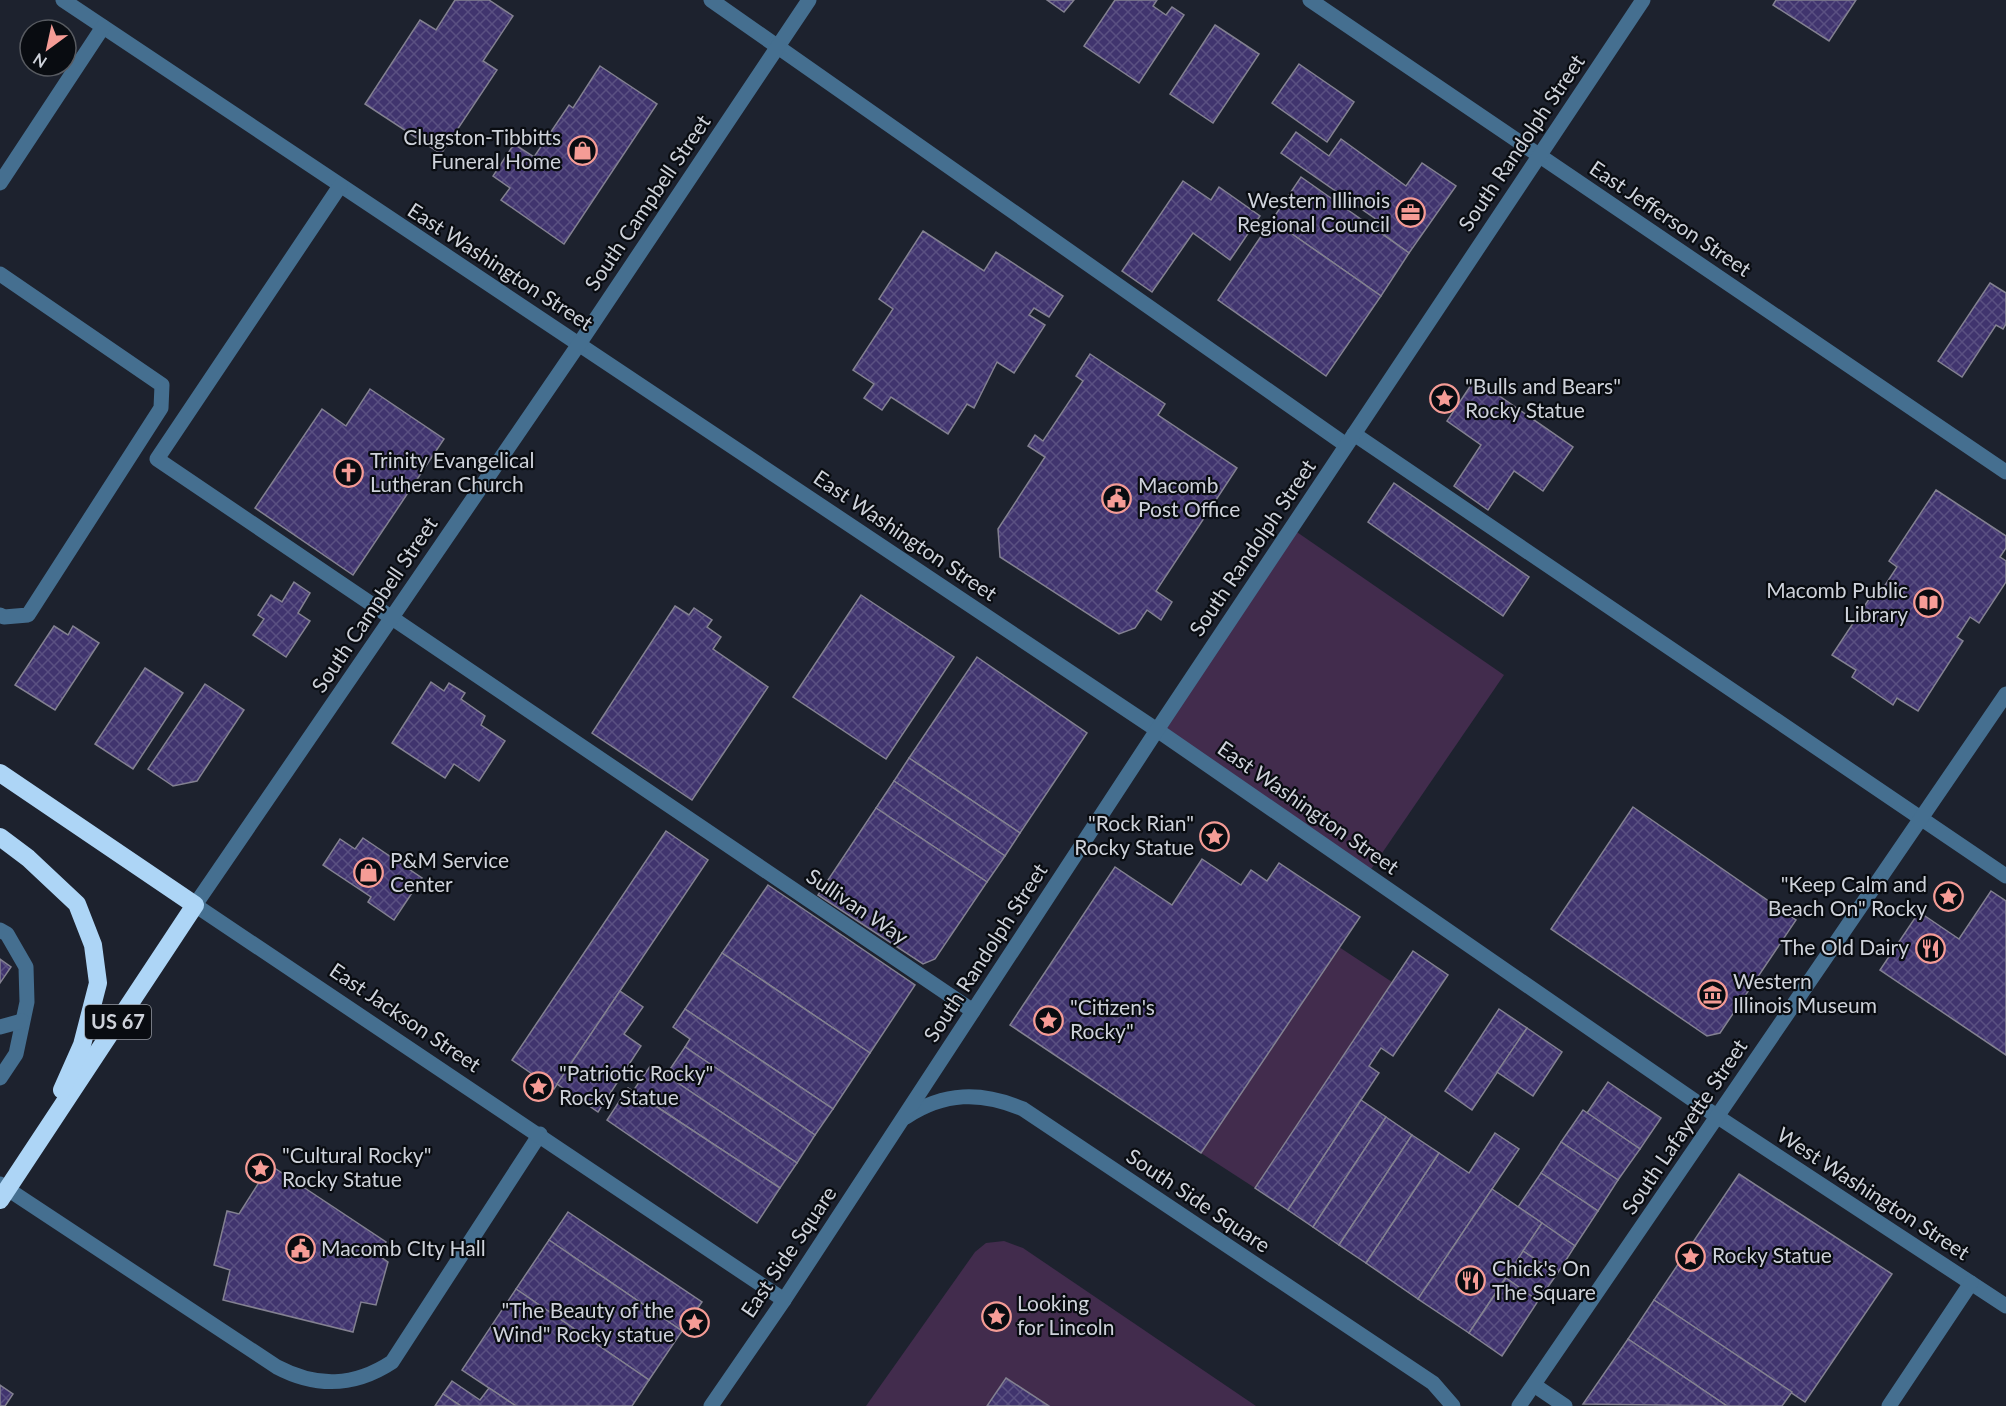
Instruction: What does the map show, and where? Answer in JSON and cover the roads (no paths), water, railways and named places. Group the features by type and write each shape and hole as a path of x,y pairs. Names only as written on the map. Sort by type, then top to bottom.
{"highway":[{"name":"East Jackson Street","path":"0,773 195,905"},
{"path":"0,837 28,858 77,904 93,945 98,983 82,1045 41,1139"},
{"name":"US 67","path":"2,1191 41,1139 195,905"}],"street":[{"name":"East Washington Street","path":"63,0 1157,730 1718,1117"},
{"path":"711,0 1350,440 1922,817 2006,876"},
{"name":"South Campbell Street","path":"195,905 579,344 809,0"},
{"name":"East Jefferson Street","path":"1311,0 2006,472"},
{"name":"South Randolph Street","path":"901,1120 1157,730 1643,0"},
{"path":"0,183 103,27"},
{"name":"Sullivan Way","path":"340,186 157,459 973,1011"},
{"path":"0,274 162,385 161,408 28,615 4,617 0,615"},
{"name":"South Lafayette Street","path":"1519,1406 2006,694"},
{"name":"East Jackson Street","path":"195,905 540,1134 784,1300"},
{"path":"0,930 6,934 26,966 27,1002 16,1054 0,1078"},
{"path":"0,1027 22,1021"},
{"name":"South Side Square","path":"901,1120 923,1106 947,1098 974,1095 999,1099 1023,1109 1433,1383 1452,1406"},
{"name":"West Washington Street","path":"1718,1117 2006,1306"},
{"name":"East Side Square","path":"711,1406 784,1300 901,1120"},
{"path":"2,1191 298,1378 317,1382 348,1381 373,1374 392,1362 540,1134"},
{"path":"1890,1406 1971,1283"},
{"path":"1534,1385 1565,1406"}],"place":[{"name":"Clugston-Tibbitts Funeral Home","path":"582,150"},
{"name":"Western Illinois Regional Council","path":"1411,213"},
{"name":"\"Bulls and Bears\" Rocky Statue","path":"1444,399"},
{"name":"Trinity Evangelical Lutheran Church","path":"349,473"},
{"name":"Macomb Post Office","path":"1117,498"},
{"name":"Macomb Public Library","path":"1929,603"},
{"name":"\"Rock Rian\" Rocky Statue","path":"1215,836"},
{"name":"P&M Service Center","path":"369,873"},
{"name":"\"Keep Calm and Beach On\" Rocky","path":"1948,897"},
{"name":"The Old Dairy","path":"1930,948"},
{"name":"Western Illinois Museum","path":"1712,994"},
{"name":"\"Citizen's Rocky\"","path":"1049,1020"},
{"name":"\"Patriotic Rocky\" Rocky Statue","path":"538,1086"},
{"name":"\"Cultural Rocky\" Rocky Statue","path":"261,1168"},
{"name":"Macomb CIty Hall","path":"300,1249"},
{"name":"Rocky Statue","path":"1691,1256"},
{"name":"Chick's On The Square","path":"1471,1281"},
{"name":"Looking for Lincoln","path":"996,1316"},
{"name":"\"The Beauty of the Wind\" Rocky statue","path":"695,1323"}]}
